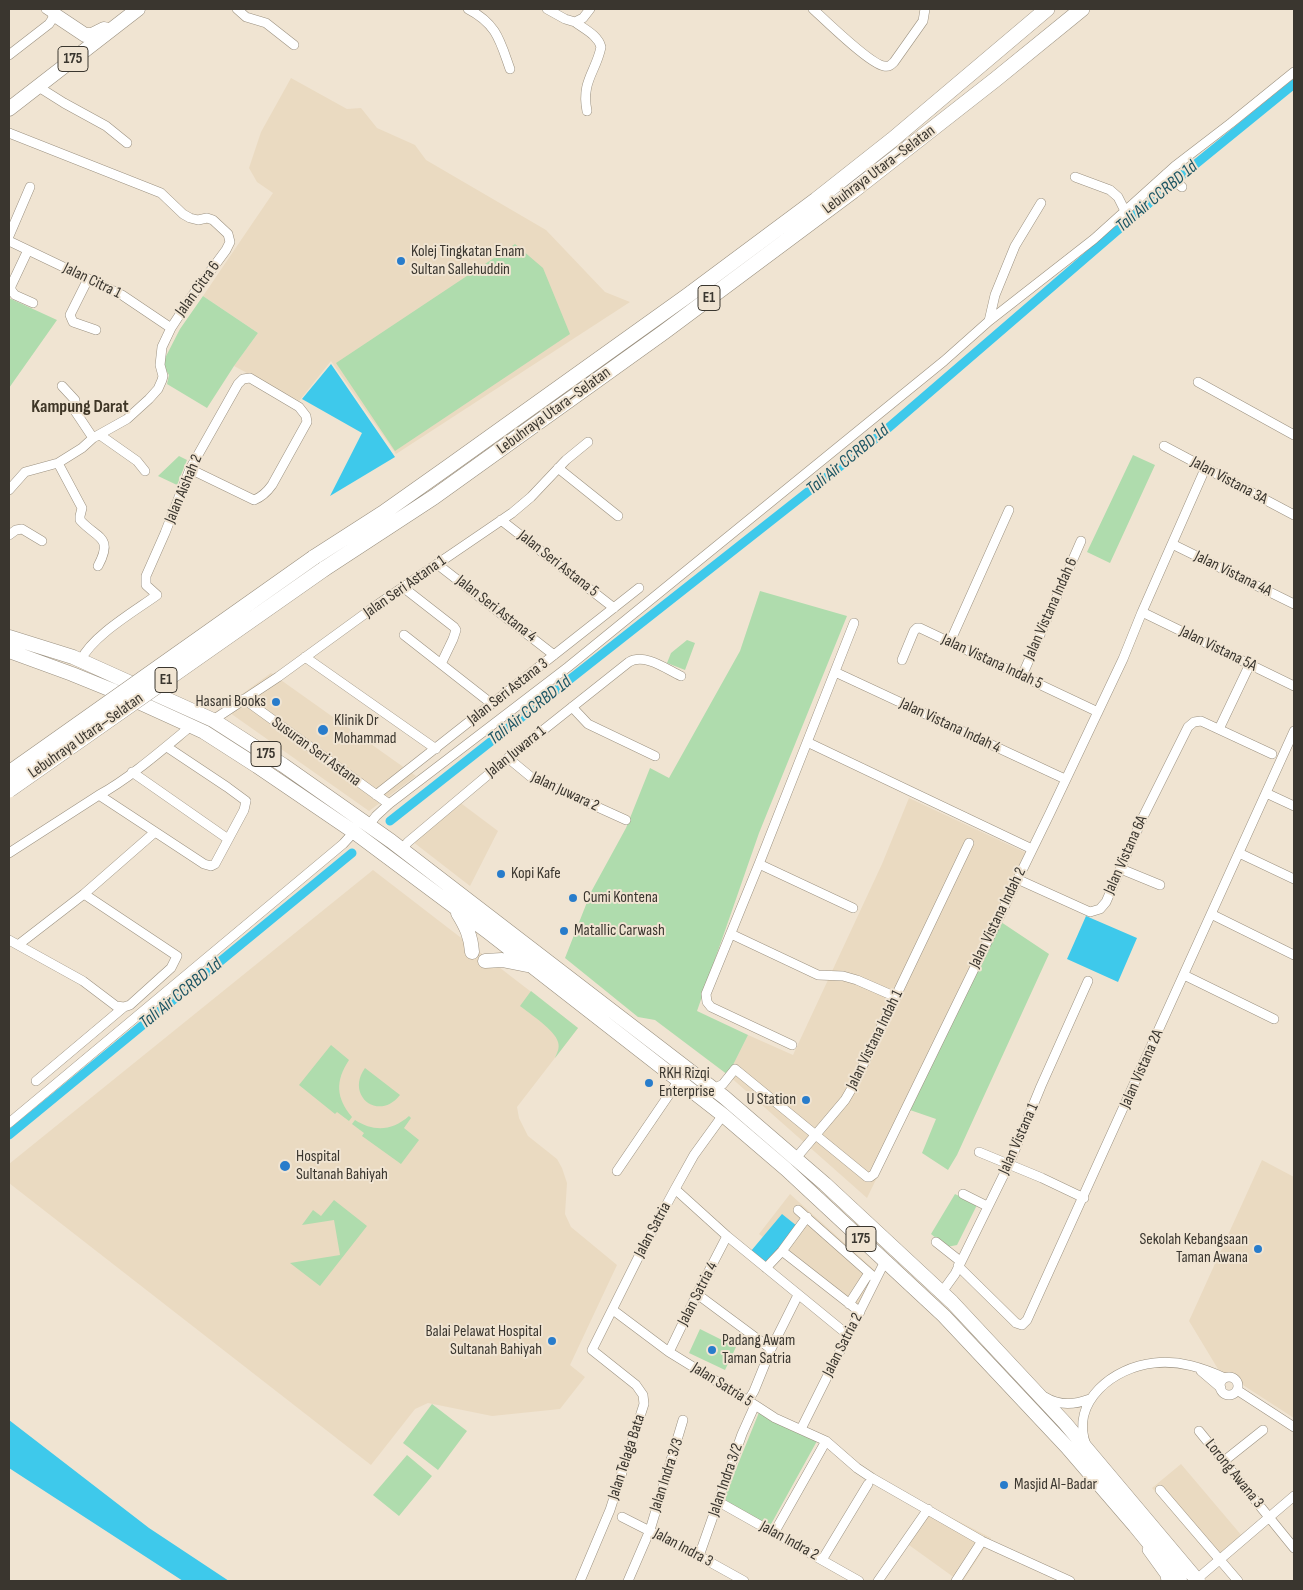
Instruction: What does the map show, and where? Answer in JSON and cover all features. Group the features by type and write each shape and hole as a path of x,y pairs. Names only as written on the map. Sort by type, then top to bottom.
{"highway":[{"name":"Lebuhraya Utara–Selatan","path":"9,790 319,564 383,513 687,296 816,200 892,140 1047,9"},
{"name":"Lebuhraya Utara–Selatan","path":"9,773 319,564 434,497 664,332 853,191 1082,9"}],"main road":[{"name":"175","path":"9,108 138,9"},
{"path":"51,12 77,31 89,36 110,26 116,26"},
{"name":"175","path":"9,637 81,660 213,720 369,825 505,936 714,1089 796,1158 942,1292 1032,1387 1198,1580"},
{"name":"175","path":"9,652 114,691 204,732 354,832 455,907 492,926"},
{"path":"455,907 467,927 471,938 472,952"},
{"name":"175","path":"505,936 533,967 723,1114 786,1169 944,1316 1067,1447 1180,1581"},
{"path":"485,961 514,961 533,967"}],"street":[{"path":"237,9 246,17 266,23 294,45"},
{"path":"468,9 494,28 510,69"},
{"path":"547,9 575,22 600,43 601,46 586,86 587,111"},
{"path":"575,22 583,18 590,9"},
{"path":"813,9 871,60 888,66 894,62 923,20 925,9"},
{"path":"9,55 49,24 51,12"},
{"path":"369,825 389,804 568,667 944,361 989,321 1094,239 1125,211 1174,181 1294,72"},
{"path":"36,86 106,126 127,143"},
{"name":"Jalan Citra 6","path":"9,133 161,193 183,214 190,218 213,220 228,234 230,242 171,328 162,347 160,365 163,376 158,389 134,413 58,464"},
{"path":"1075,177 1110,190 1118,197 1125,211"},
{"path":"9,236 30,187"},
{"path":"989,321 995,295 1015,246 1041,202"},
{"name":"Jalan Citra 1","path":"9,241 131,300 171,328"},
{"path":"28,250 11,286 11,290 15,295 33,303"},
{"path":"88,278 70,315 73,322 96,330"},
{"name":"Jalan Aishah 2","path":"81,660 97,639 157,595 146,584 146,576 190,469 238,384 243,379 250,378 300,407 306,416 307,422 276,478 263,496 254,500 190,469"},
{"path":"1198,382 1294,435"},
{"path":"62,386 75,400 75,411 96,437 137,461 145,471"},
{"name":"Jalan Seri Astana 1","path":"213,720 502,520 531,497 566,460 588,442"},
{"name":"Jalan Vistana 3A","path":"1164,446 1294,515"},
{"path":"9,490 25,472 58,464 82,508 80,520 102,538 105,551 98,566"},
{"path":"558,468 618,516"},
{"name":"Jalan Vistana Indah 2","path":"817,1136 867,1177 872,1176 879,1165 1123,660 1142,612 1206,469"},
{"path":"950,642 1009,510"},
{"name":"Jalan Seri Astana 5","path":"502,520 614,608"},
{"path":"9,535 16,530 22,529 42,541"},
{"name":"Jalan Vistana Indah 6","path":"1022,676 1081,541"},
{"name":"Jalan Vistana 4A","path":"1172,544 1294,604"},
{"name":"Jalan Seri Astana 4","path":"438,564 554,655"},
{"path":"404,588 456,630 441,664"},
{"name":"Jalan Seri Astana 3","path":"376,795 639,588"},
{"name":"Jalan Vistana 5A","path":"1142,612 1294,686"},
{"path":"792,1045 711,1007 707,1002 706,994 854,623"},
{"name":"Jalan Vistana Indah 5","path":"902,660 914,631 918,628 1098,712"},
{"path":"404,635 492,704"},
{"path":"305,657 436,749"},
{"name":"Jalan Juwara 1","path":"402,850 419,832 624,665 634,659 641,659 681,676"},
{"path":"1250,664 1219,729 1272,754"},
{"name":"Jalan Vistana Indah 4","path":"835,672 1065,779"},
{"name":"Susuran Seri Astana","path":"244,699 389,804"},
{"path":"572,707 588,724 655,756"},
{"name":"Jalan Vistana 6A","path":"1017,879 1090,912 1100,909 1106,902 1143,817 1188,728 1194,722 1202,722 1219,729"},
{"path":"9,853 113,787 191,726"},
{"name":"Jalan Vistana 2A","path":"959,1264 1016,1323 1025,1324 1084,1198 1294,731"},
{"path":"807,742 1032,849"},
{"path":"99,795 204,864 211,866 215,864 244,810 246,801 166,746"},
{"name":"Jalan Juwara 2","path":"508,758 531,777 626,820"},
{"path":"132,772 228,839"},
{"path":"1266,793 1294,806"},
{"path":"18,946 84,894 155,832"},
{"path":"9,1123 313,870 354,832"},
{"name":"Jalan Vistana Indah 1","path":"796,1158 817,1136 852,1088 968,843"},
{"path":"1239,853 1294,879"},
{"path":"759,864 853,908"},
{"path":"1121,869 1160,885"},
{"path":"36,1081 124,1007 130,1005 157,982 171,968 177,956 84,894"},
{"path":"1211,914 1294,955"},
{"path":"731,934 818,975 838,975 857,980 896,997"},
{"path":"9,940 83,981 116,1006 124,1007"},
{"path":"1184,976 1274,1019"},
{"name":"Jalan Vistana 1","path":"942,1292 955,1274 1008,1164 1088,981"},
{"path":"714,1089 723,1084 735,1069 817,1136"},
{"path":"616,1172 679,1080"},
{"name":"Jalan Satria","path":"592,1350 674,1189 723,1114"},
{"path":"979,1152 1084,1198"},
{"path":"674,1189 727,1236 848,1335"},
{"path":"963,1194 987,1206"},
{"path":"798,1210 873,1276 849,1304"},
{"path":"766,1268 807,1217"},
{"name":"Jalan Satria 4","path":"669,1352 727,1236"},
{"path":"936,1242 959,1264"},
{"path":"782,1250 860,1312"},
{"name":"Jalan Satria 2","path":"801,1429 860,1312 873,1276 885,1261"},
{"path":"697,1294 771,1349"},
{"name":"Jalan Indra 3/2","path":"699,1556 771,1349 798,1295"},
{"name":"Jalan Satria 5","path":"613,1310 669,1352 775,1418 826,1441 857,1468 872,1478 982,1541 1070,1581"},
{"name":"Jalan Telaga Bata","path":"580,1581 610,1510 644,1404 643,1395 636,1385 592,1350"},
{"path":"1088,1450 1083,1437 1082,1424 1084,1411 1090,1399 1119,1374 1135,1367 1154,1363 1176,1363 1192,1366 1225,1378 1231,1378 1236,1381 1237,1390"},
{"path":"1192,1366 1206,1375 1226,1395 1232,1394 1237,1390"},
{"path":"1220,1388 1221,1382 1225,1378"},
{"path":"1032,1387 1048,1399 1061,1404 1076,1403 1090,1399"},
{"path":"1237,1390 1294,1427"},
{"name":"Jalan Indra 3/3","path":"628,1581 650,1530 683,1420"},
{"path":"1224,1461 1263,1430"},
{"name":"Lorong Awana 3","path":"1199,1432 1294,1548"},
{"path":"774,1533 826,1441"},
{"path":"822,1560 868,1484"},
{"path":"1160,1490 1238,1581"},
{"path":"1198,1580 1294,1496"},
{"name":"Jalan Indra 2","path":"719,1502 859,1581"},
{"path":"878,1581 928,1510"},
{"name":"Jalan Indra 3","path":"622,1517 744,1581"},
{"path":"1135,1526 1146,1549 1165,1575 1166,1581"},
{"path":"956,1581 982,1541"}],"shaded area":[{"name":"Kolej Tingkatan Enam Sultan Sallehuddin","path":"291,78 347,109 361,108 377,128 415,145 426,160 546,230 605,292 630,302 396,454 331,361 299,401 234,366 258,333 203,296 273,193 257,182 249,168 261,132"},
{"path":"271,673 416,776 369,811 223,708"},
{"path":"454,798 498,831 470,886 408,838"},
{"path":"909,798 1033,856 867,1198 728,1075 748,1035 793,1055 882,864"},
{"name":"Hospital Sultanah Bahiyah","path":"373,870 578,1028 517,1107 519,1118 528,1136 557,1159 562,1168 567,1183 565,1214 571,1227 617,1265 570,1365 585,1377 560,1409 492,1416 428,1403 415,1409 371,1465 9,1183 9,1164"},
{"name":"Sekolah Kebangsaan Taman Awana","path":"1262,1160 1294,1177 1294,1418 1218,1369 1189,1321"},
{"path":"790,1194 879,1274 860,1314 759,1234"},
{"path":"1181,1464 1242,1536 1213,1560 1152,1488"},
{"path":"927,1505 991,1538 963,1581 959,1581 902,1540"}],"green space":[{"path":"515,244 543,268 570,334 395,451 336,363"},
{"path":"203,296 258,333 207,408 167,384 169,375 162,364 180,329"},
{"path":"9,298 57,320 9,388"},
{"path":"1133,455 1155,465 1110,563 1087,552"},
{"path":"179,456 187,460 177,485 158,476"},
{"path":"760,591 847,616 759,833 697,1011 748,1035 728,1075 655,1020 638,1017 565,958 591,892 626,828 650,768 669,778 740,651"},
{"path":"687,640 695,643 685,670 667,663 671,653"},
{"path":"1001,922 1049,954 957,1155 948,1170 922,1153 936,1119 910,1110"},
{"path":"531,991 578,1028 555,1058 559,1046 556,1037 547,1027 520,1006"},
{"path":"331,1045 349,1060 341,1075 339,1089 343,1103 352,1117 349,1121 337,1112 335,1114 299,1085"},
{"path":"365,1068 400,1095 392,1103 374,1106 362,1096 359,1088 360,1078"},
{"path":"409,1116 411,1118 404,1128 419,1140 401,1164 362,1136 364,1133 352,1124 355,1120 369,1127 383,1128 396,1125"},
{"path":"955,1194 977,1205 957,1245 947,1247 931,1234"},
{"path":"334,1200 367,1226 320,1286 290,1263 340,1255 334,1220 302,1225 313,1210 321,1216"},
{"name":"Padang Awam Taman Satria","path":"700,1329 736,1347 725,1370 689,1353"},
{"path":"432,1404 467,1431 438,1470 403,1443"},
{"path":"760,1410 817,1441 770,1526 723,1501"},
{"path":"407,1455 432,1476 399,1516 373,1495"}],"water":[{"path":"331,364 395,457 330,496 362,433 302,399"},
{"path":"1086,916 1137,938 1118,982 1067,959"},
{"path":"782,1214 797,1226 767,1263 751,1251"},
{"path":"9,1420 149,1528 229,1581 183,1581 9,1468"}],"waterway":[{"name":"Tali Air CCRBD 1d","path":"390,821 880,435 1170,185 1294,84"},
{"name":"Tali Air CCRBD 1d","path":"9,1135 352,853"}],"place":[{"name":"Kolej Tingkatan Enam Sultan Sallehuddin","path":"401,261"},
{"name":"Hasani Books","path":"276,702"},
{"name":"Klinik Dr Mohammad","path":"323,730"},
{"name":"Kopi Kafe","path":"501,874"},
{"name":"Cumi Kontena","path":"573,898"},
{"name":"Matallic Carwash","path":"564,931"},
{"name":"RKH Rizqi Enterprise","path":"649,1083"},
{"name":"U Station","path":"806,1100"},
{"name":"Hospital Sultanah Bahiyah","path":"285,1166"},
{"name":"Sekolah Kebangsaan Taman Awana","path":"1258,1249"},
{"name":"Balai Pelawat Hospital Sultanah Bahiyah","path":"552,1341"},
{"name":"Padang Awam Taman Satria","path":"712,1350"},
{"name":"Masjid Al-Badar","path":"1004,1485"}],"district":[{"name":"Kampung Darat","path":"80,407"}]}
